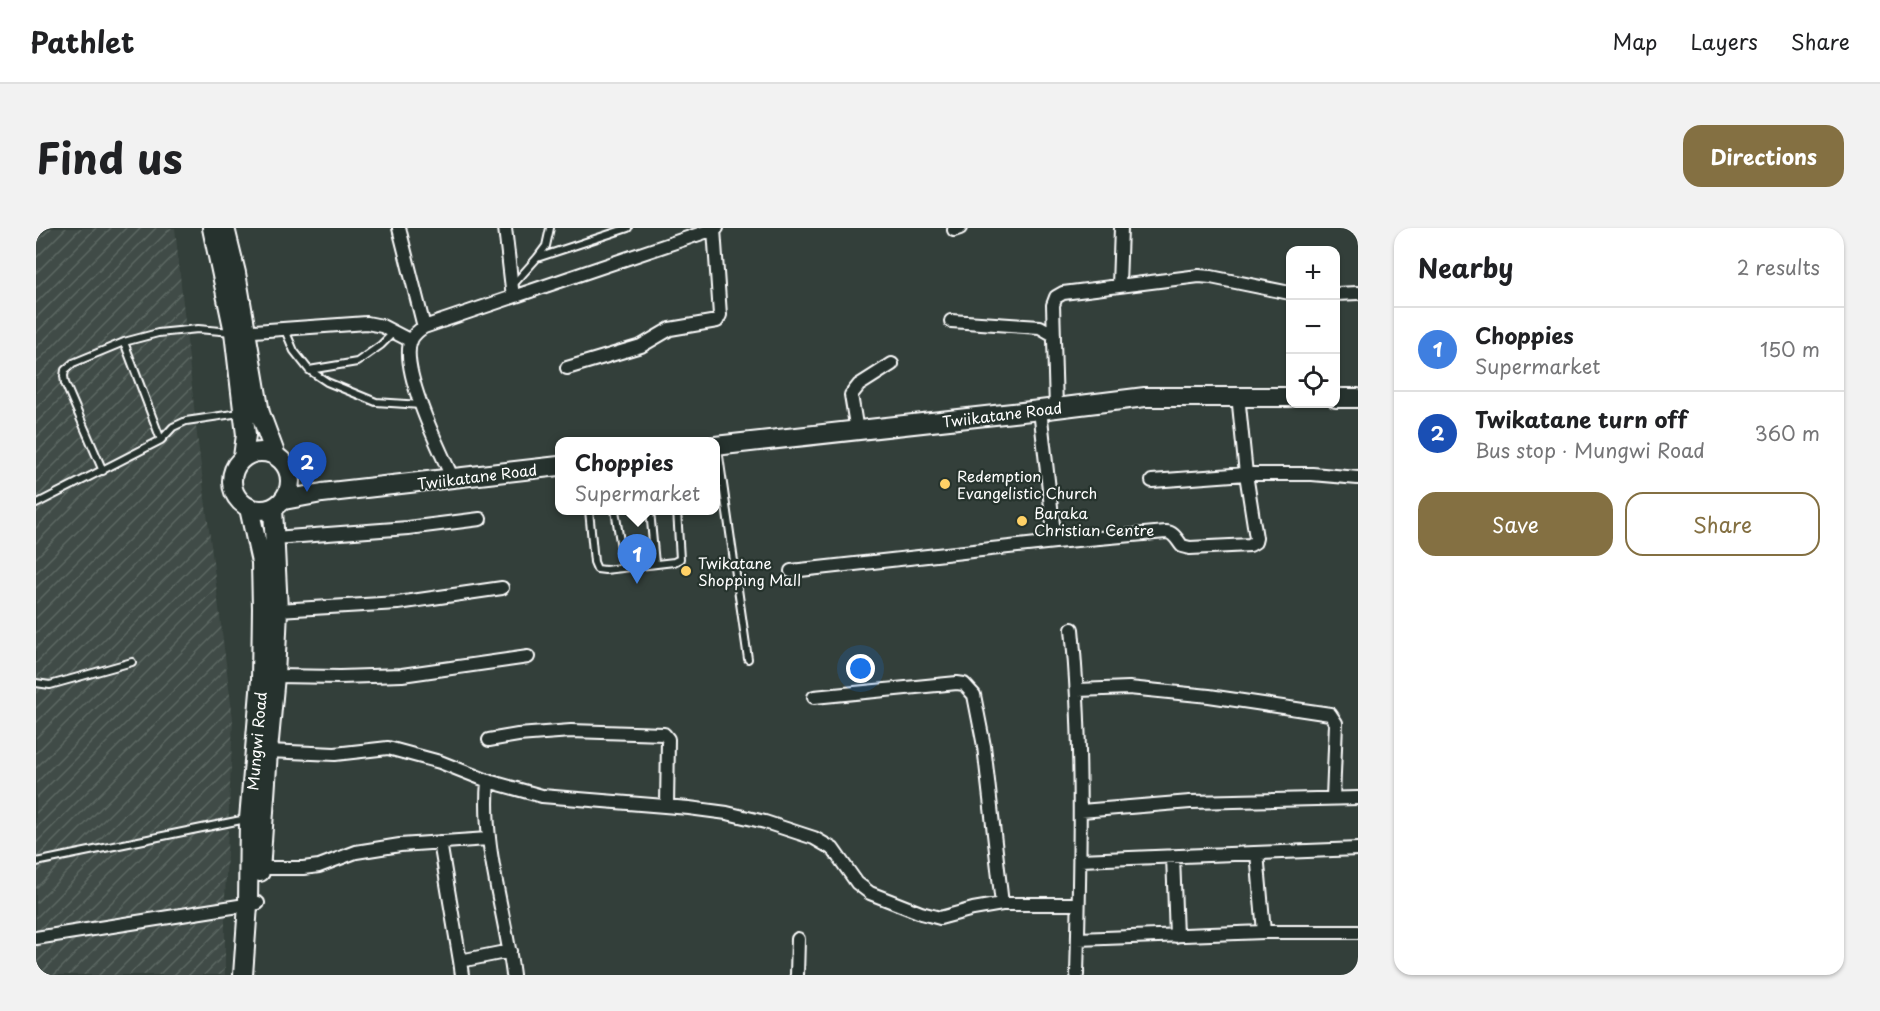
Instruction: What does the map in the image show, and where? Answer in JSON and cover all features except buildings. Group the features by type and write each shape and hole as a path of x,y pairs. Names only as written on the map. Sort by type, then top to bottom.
{"main road":[{"path":"212,228 241,332 260,412 276,456"},
{"path":"225,228 236,273 241,332 246,435 243,457"},
{"name":"Twiikatane Road","path":"720,446 1145,397 1238,395 1286,397"},
{"path":"1340,398 1358,398"},
{"path":"259,451 276,456 283,462 291,478 290,486 278,504 265,511 249,508 235,494 232,474 243,457 259,451"},
{"name":"Twiikatane Road","path":"278,504 322,493 555,466"},
{"path":"291,478 322,493"},
{"name":"Mungwi Road","path":"243,975 260,868 275,676 278,610 274,538 278,504"},
{"name":"Mungwi Road","path":"249,508 261,562 262,608 261,680 249,819 253,904 253,975"}],"street":[{"path":"399,228 424,327"},
{"path":"505,228 512,292"},
{"path":"453,479 421,405 411,366 409,352 411,340 417,332 424,327 512,292 715,228 720,315 717,321 670,329 641,346 567,368"},
{"path":"1119,285 1121,228"},
{"path":"1055,542 1048,409 1054,334 1053,305 1056,297 1064,293 1199,276 1211,276 1286,292"},
{"path":"1340,294 1358,293"},
{"path":"951,321 1040,327 1054,334"},
{"path":"241,332 367,323 395,331 411,340"},
{"path":"857,431 852,395 859,385 892,364"},
{"path":"791,571 1166,532 1171,532 1182,546 1186,547 1250,544 1255,542 1256,538 1246,474 1238,395"},
{"path":"1152,481 1246,474 1312,474 1358,478"},
{"path":"274,538 408,528 480,519"},
{"path":"278,610 398,603 502,588"},
{"path":"1072,629 1078,690 1081,810 1077,975"},
{"path":"275,676 391,675 528,657"},
{"path":"814,698 957,683 964,684 969,689 974,695 984,746 1002,904"},
{"path":"1078,690 1130,688 1152,690 1330,714 1336,723 1333,798"},
{"path":"489,740 518,735 571,731 664,734 668,740 668,806"},
{"path":"268,751 335,754 388,748 440,762 488,781 542,795 727,813 765,822 814,838 833,849 857,883 870,893 940,918 1002,904 1078,904"},
{"path":"488,781 486,798 488,839 513,975"},
{"path":"1081,810 1190,802 1358,798"},
{"path":"260,868 319,866 356,852 400,844 488,839"},
{"path":"440,842 462,975"},
{"path":"1080,860 1358,849"},
{"path":"1257,853 1264,932"},
{"path":"1173,856 1176,936"},
{"path":"36,938 190,912 253,904"},
{"path":"1078,939 1264,932 1358,932"},
{"path":"797,975 798,939"},
{"path":"460,961 510,951"}],"lane":[{"path":"512,292 546,246 550,228"},
{"path":"537,258 628,228"},
{"path":"103,471 64,376 65,370 73,363 124,342 158,333 198,329 241,332"},
{"path":"285,330 294,351 309,370 327,382 376,402 421,405"},
{"path":"309,370 357,362 381,345 395,331"},
{"path":"124,342 161,440"},
{"path":"36,504 161,440 173,428 186,421 244,413"},
{"path":"720,473 748,660"},
{"path":"589,515 594,562 597,569 674,562 680,559 676,515"},
{"path":"616,515 624,567"},
{"path":"650,515 655,564"},
{"path":"36,682 50,685 132,662"},
{"path":"36,862 249,819"}],"shaded area":[{"path":"36,228 175,228 197,435 233,719 225,897 225,975 36,975"}],"place":[{"name":"Redemption Evangelistic Church","path":"945,484"},
{"name":"Twikatane turn off","path":"307,492"},
{"name":"Baraka Christian Centre","path":"1022,521"},
{"name":"Twikatane Shopping Mall","path":"686,571"},
{"name":"Choppies","path":"637,584"}]}
